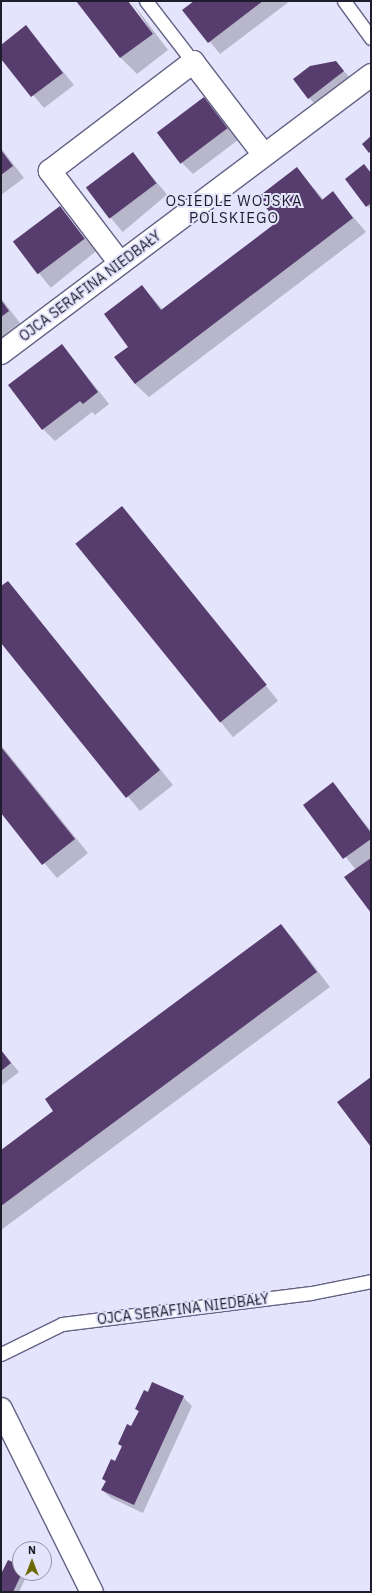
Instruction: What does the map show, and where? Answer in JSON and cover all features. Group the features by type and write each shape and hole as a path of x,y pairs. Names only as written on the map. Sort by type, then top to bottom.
{"street":[{"path":"120,263 50,171 192,62 264,155"},
{"name":"OJCA SERAFINA NIEDBAŁY","path":"1,353 371,75"},
{"path":"1,1409 92,1592"}],"lane":[{"path":"146,1 192,62"},
{"path":"344,1 371,38"},
{"name":"OJCA SERAFINA NIEDBAŁY","path":"1,1354 62,1324 311,1293 371,1281"}],"building":[{"path":"76,1 128,1 153,34 120,58"},
{"path":"194,1 263,1 208,43 182,10"},
{"path":"26,25 63,73 31,97 1,59 1,45"},
{"path":"336,61 344,71 308,99 293,79 310,66"},
{"path":"204,97 227,128 180,164 157,133"},
{"path":"371,136 371,151 369,153 362,144"},
{"path":"1,150 13,166 1,175"},
{"path":"133,152 156,183 109,219 86,188"},
{"path":"364,164 371,173 371,203 366,207 345,179"},
{"path":"297,167 322,200 333,191 353,218 135,384 114,357 128,347 104,314 142,285 161,310 277,222 258,197"},
{"path":"60,206 85,239 38,274 13,242"},
{"path":"1,300 9,311 1,317"},
{"path":"62,344 98,392 83,404 80,401 42,430 8,385"},
{"path":"122,506 267,685 220,723 75,544"},
{"path":"8,581 160,770 126,798 1,643 1,586"},
{"path":"1,747 75,839 42,865 1,813"},
{"path":"333,782 371,833 371,839 343,859 303,805"},
{"path":"371,858 371,913 344,877"},
{"path":"281,924 317,972 1,1206 1,1150 53,1111 45,1099"},
{"path":"1,1050 11,1063 1,1071"},
{"path":"371,1077 371,1147 337,1102"},
{"path":"152,1382 184,1396 134,1505 101,1490 106,1481 102,1479 111,1459 115,1461 122,1446 118,1444 127,1424 131,1426 139,1411 135,1409 144,1390 148,1392"},
{"path":"8,1560 12,1562 12,1581 18,1581 13,1592 1,1592 1,1574"}],"district":[{"name":"OSIEDLE WOJSKA POLSKIEGO","path":"234,208"}]}
